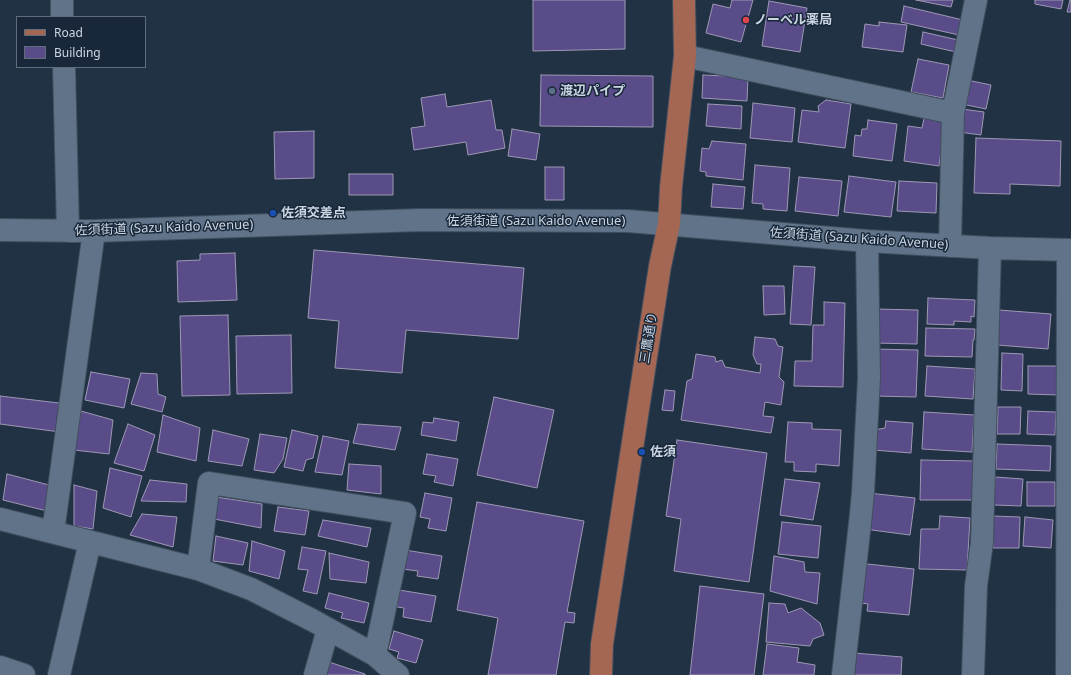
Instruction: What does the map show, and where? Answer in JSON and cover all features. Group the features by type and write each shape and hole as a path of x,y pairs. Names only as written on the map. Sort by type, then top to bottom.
{"main road":[{"name":"三鷹通り","path":"601,675 602,644 660,266 669,224 671,187 685,56 684,0"}],"street":[{"path":"62,0 62,16"},
{"path":"950,246 952,113 976,0"},
{"path":"685,56 952,113"},
{"path":"64,68 68,231"},
{"name":"佐須街道 (Sazu Kaido Avenue)","path":"0,230 94,231 420,220 628,221 867,241 990,248 1069,250"},
{"path":"54,532 94,231"},
{"path":"843,675 863,493 869,378 867,241"},
{"path":"972,675 976,586 982,542 990,248"},
{"path":"1067,675 1069,250"},
{"path":"198,569 209,483 404,514 375,656"},
{"path":"0,519 198,569 251,589 328,629 375,656 398,675"},
{"path":"59,675 90,542"},
{"path":"315,675 328,629"},
{"path":"0,667 24,675"}],"building":[{"path":"533,0 625,0 625,49 533,51"},
{"path":"732,0 753,0 741,42 706,33 713,4 730,8"},
{"path":"916,0 953,0 951,7"},
{"path":"1035,0 1063,0 1061,9 1035,4"},
{"path":"1070,0 1071,12 1067,12"},
{"path":"769,1 807,8 800,52 762,46"},
{"path":"904,6 963,20 959,35 901,22"},
{"path":"879,22 907,25 903,52 862,47 865,24 879,26"},
{"path":"923,32 958,40 956,52 921,44"},
{"path":"918,59 949,65 943,98 911,92"},
{"path":"541,75 653,76 653,127 540,126"},
{"path":"703,75 748,77 747,101 702,98"},
{"path":"967,80 991,85 986,109 962,104"},
{"path":"445,94 447,107 491,100 496,130 502,130 505,148 468,155 466,142 414,150 411,128 425,126 421,98"},
{"path":"826,100 851,104 845,148 798,142 802,110 819,112 818,106"},
{"path":"753,103 795,108 792,142 750,138"},
{"path":"708,104 742,106 741,129 706,126"},
{"path":"962,109 984,112 981,135 959,132"},
{"path":"924,118 945,120 939,166 904,161 908,126 922,128"},
{"path":"868,120 897,124 892,161 853,156 855,135 861,136 862,129 867,129"},
{"path":"512,129 540,134 536,160 508,156"},
{"path":"314,131 314,178 275,179 274,132"},
{"path":"976,138 1061,141 1060,186 1010,184 1010,194 974,193"},
{"path":"712,141 746,144 743,180 706,176 706,172 700,171 702,148 709,149"},
{"path":"755,165 790,168 787,211 763,209 763,204 752,203"},
{"path":"545,167 564,167 564,200 545,200"},
{"path":"349,174 393,174 393,195 349,195"},
{"path":"849,176 896,182 891,217 844,212"},
{"path":"799,177 842,181 838,216 795,211"},
{"path":"899,181 937,183 936,213 897,211"},
{"path":"713,184 745,187 743,209 711,207"},
{"path":"314,250 524,268 518,339 406,330 402,373 335,368 339,321 308,318"},
{"path":"235,253 237,300 178,302 177,261 200,260 200,254"},
{"path":"794,266 815,267 811,325 790,324"},
{"path":"763,286 784,286 785,314 764,315"},
{"path":"928,298 975,300 974,317 971,316 971,322 954,321 954,325 927,324"},
{"path":"824,302 845,303 843,387 794,386 795,361 812,361 813,325 824,325"},
{"path":"875,309 918,310 917,344 874,343"},
{"path":"999,310 1051,314 1048,349 997,345"},
{"path":"228,315 230,395 182,396 180,316"},
{"path":"926,328 975,329 972,357 925,356"},
{"path":"291,335 292,393 237,394 236,336"},
{"path":"755,337 775,339 778,346 783,347 779,377 784,382 781,405 765,402 763,416 774,417 771,433 681,420 687,381 692,379 696,354 715,357 716,362 722,360 725,367 760,373 761,364 757,364 753,355"},
{"path":"875,349 918,350 916,397 874,396"},
{"path":"1002,353 1023,354 1022,391 1001,390"},
{"path":"927,366 975,369 973,399 925,396"},
{"path":"1028,366 1058,366 1058,395 1028,394"},
{"path":"91,372 130,379 124,408 85,400"},
{"path":"141,373 157,374 158,394 166,397 162,412 131,404"},
{"path":"665,390 675,391 673,411 662,410"},
{"path":"0,396 59,403 60,432 0,424"},
{"path":"494,397 554,410 537,488 477,475"},
{"path":"998,407 1021,407 1020,434 997,434"},
{"path":"81,411 113,420 109,454 74,450"},
{"path":"1028,411 1056,412 1055,435 1027,434"},
{"path":"924,412 974,415 972,452 922,449"},
{"path":"163,415 200,428 196,461 157,452"},
{"path":"434,418 459,422 456,441 421,435 423,422 433,423"},
{"path":"886,421 913,423 911,453 873,450 874,430 885,428"},
{"path":"788,422 812,423 812,429 841,430 839,466 816,464 816,472 794,471 794,462 785,462"},
{"path":"128,424 155,435 144,471 114,463"},
{"path":"358,424 401,427 395,450 353,443"},
{"path":"213,430 249,439 242,466 208,461"},
{"path":"292,430 318,436 313,458 306,460 303,471 284,467"},
{"path":"260,434 287,438 283,459 274,473 254,470"},
{"path":"323,436 349,441 342,475 315,472"},
{"path":"677,440 767,453 749,582 674,571 681,519 666,516"},
{"path":"997,444 1051,446 1050,471 996,469"},
{"path":"427,454 458,459 453,486 434,482 436,476 423,474"},
{"path":"921,460 974,461 973,500 920,500"},
{"path":"349,464 381,466 381,494 347,490"},
{"path":"110,468 142,476 131,517 103,508"},
{"path":"7,474 49,485 47,511 3,500"},
{"path":"995,477 1023,479 1021,506 994,505"},
{"path":"785,479 820,483 813,520 780,515"},
{"path":"150,480 187,484 186,502 141,501"},
{"path":"1027,482 1055,482 1055,506 1027,506"},
{"path":"74,485 97,491 93,529 74,526"},
{"path":"425,493 452,498 446,531 428,528 430,519 420,517"},
{"path":"868,493 915,498 910,535 864,529"},
{"path":"216,497 262,504 261,528 214,519"},
{"path":"477,502 584,521 567,612 575,613 574,623 565,622 556,675 488,675 498,618 457,610"},
{"path":"278,507 309,511 305,535 274,531"},
{"path":"142,514 177,517 173,547 130,535"},
{"path":"940,516 970,518 967,570 919,569 921,529 939,529"},
{"path":"993,516 1020,517 1019,548 993,548"},
{"path":"1025,517 1053,520 1051,548 1023,546"},
{"path":"323,520 371,528 367,547 318,536"},
{"path":"782,522 821,526 818,558 778,554"},
{"path":"216,536 248,543 243,565 213,561"},
{"path":"252,541 285,551 279,579 249,571"},
{"path":"302,547 326,551 317,594 303,591 308,570 298,569"},
{"path":"405,550 442,556 438,579 417,576 418,571 402,569"},
{"path":"329,553 369,562 366,583 330,579"},
{"path":"774,556 804,562 805,572 820,573 817,604 770,591"},
{"path":"858,563 914,569 909,615 867,611 868,604 854,602"},
{"path":"700,586 764,594 754,675 690,675"},
{"path":"399,590 436,596 431,622 403,617 404,608 397,607"},
{"path":"329,593 369,603 364,623 341,618 343,613 325,608"},
{"path":"769,603 785,604 788,613 801,608 820,623 824,635 813,639 810,646 766,642"},
{"path":"394,631 423,640 416,663 397,658 399,652 389,649"},
{"path":"767,644 799,648 797,662 815,665 814,675 763,675"},
{"path":"854,653 902,657 901,675 853,675"},
{"path":"329,662 365,674 365,675 325,675"}],"place":[{"name":"ノーベル薬局","path":"746,20"},
{"name":"渡辺パイプ","path":"552,91"},
{"name":"佐須交差点","path":"273,213"},
{"name":"佐須","path":"642,452"}]}
